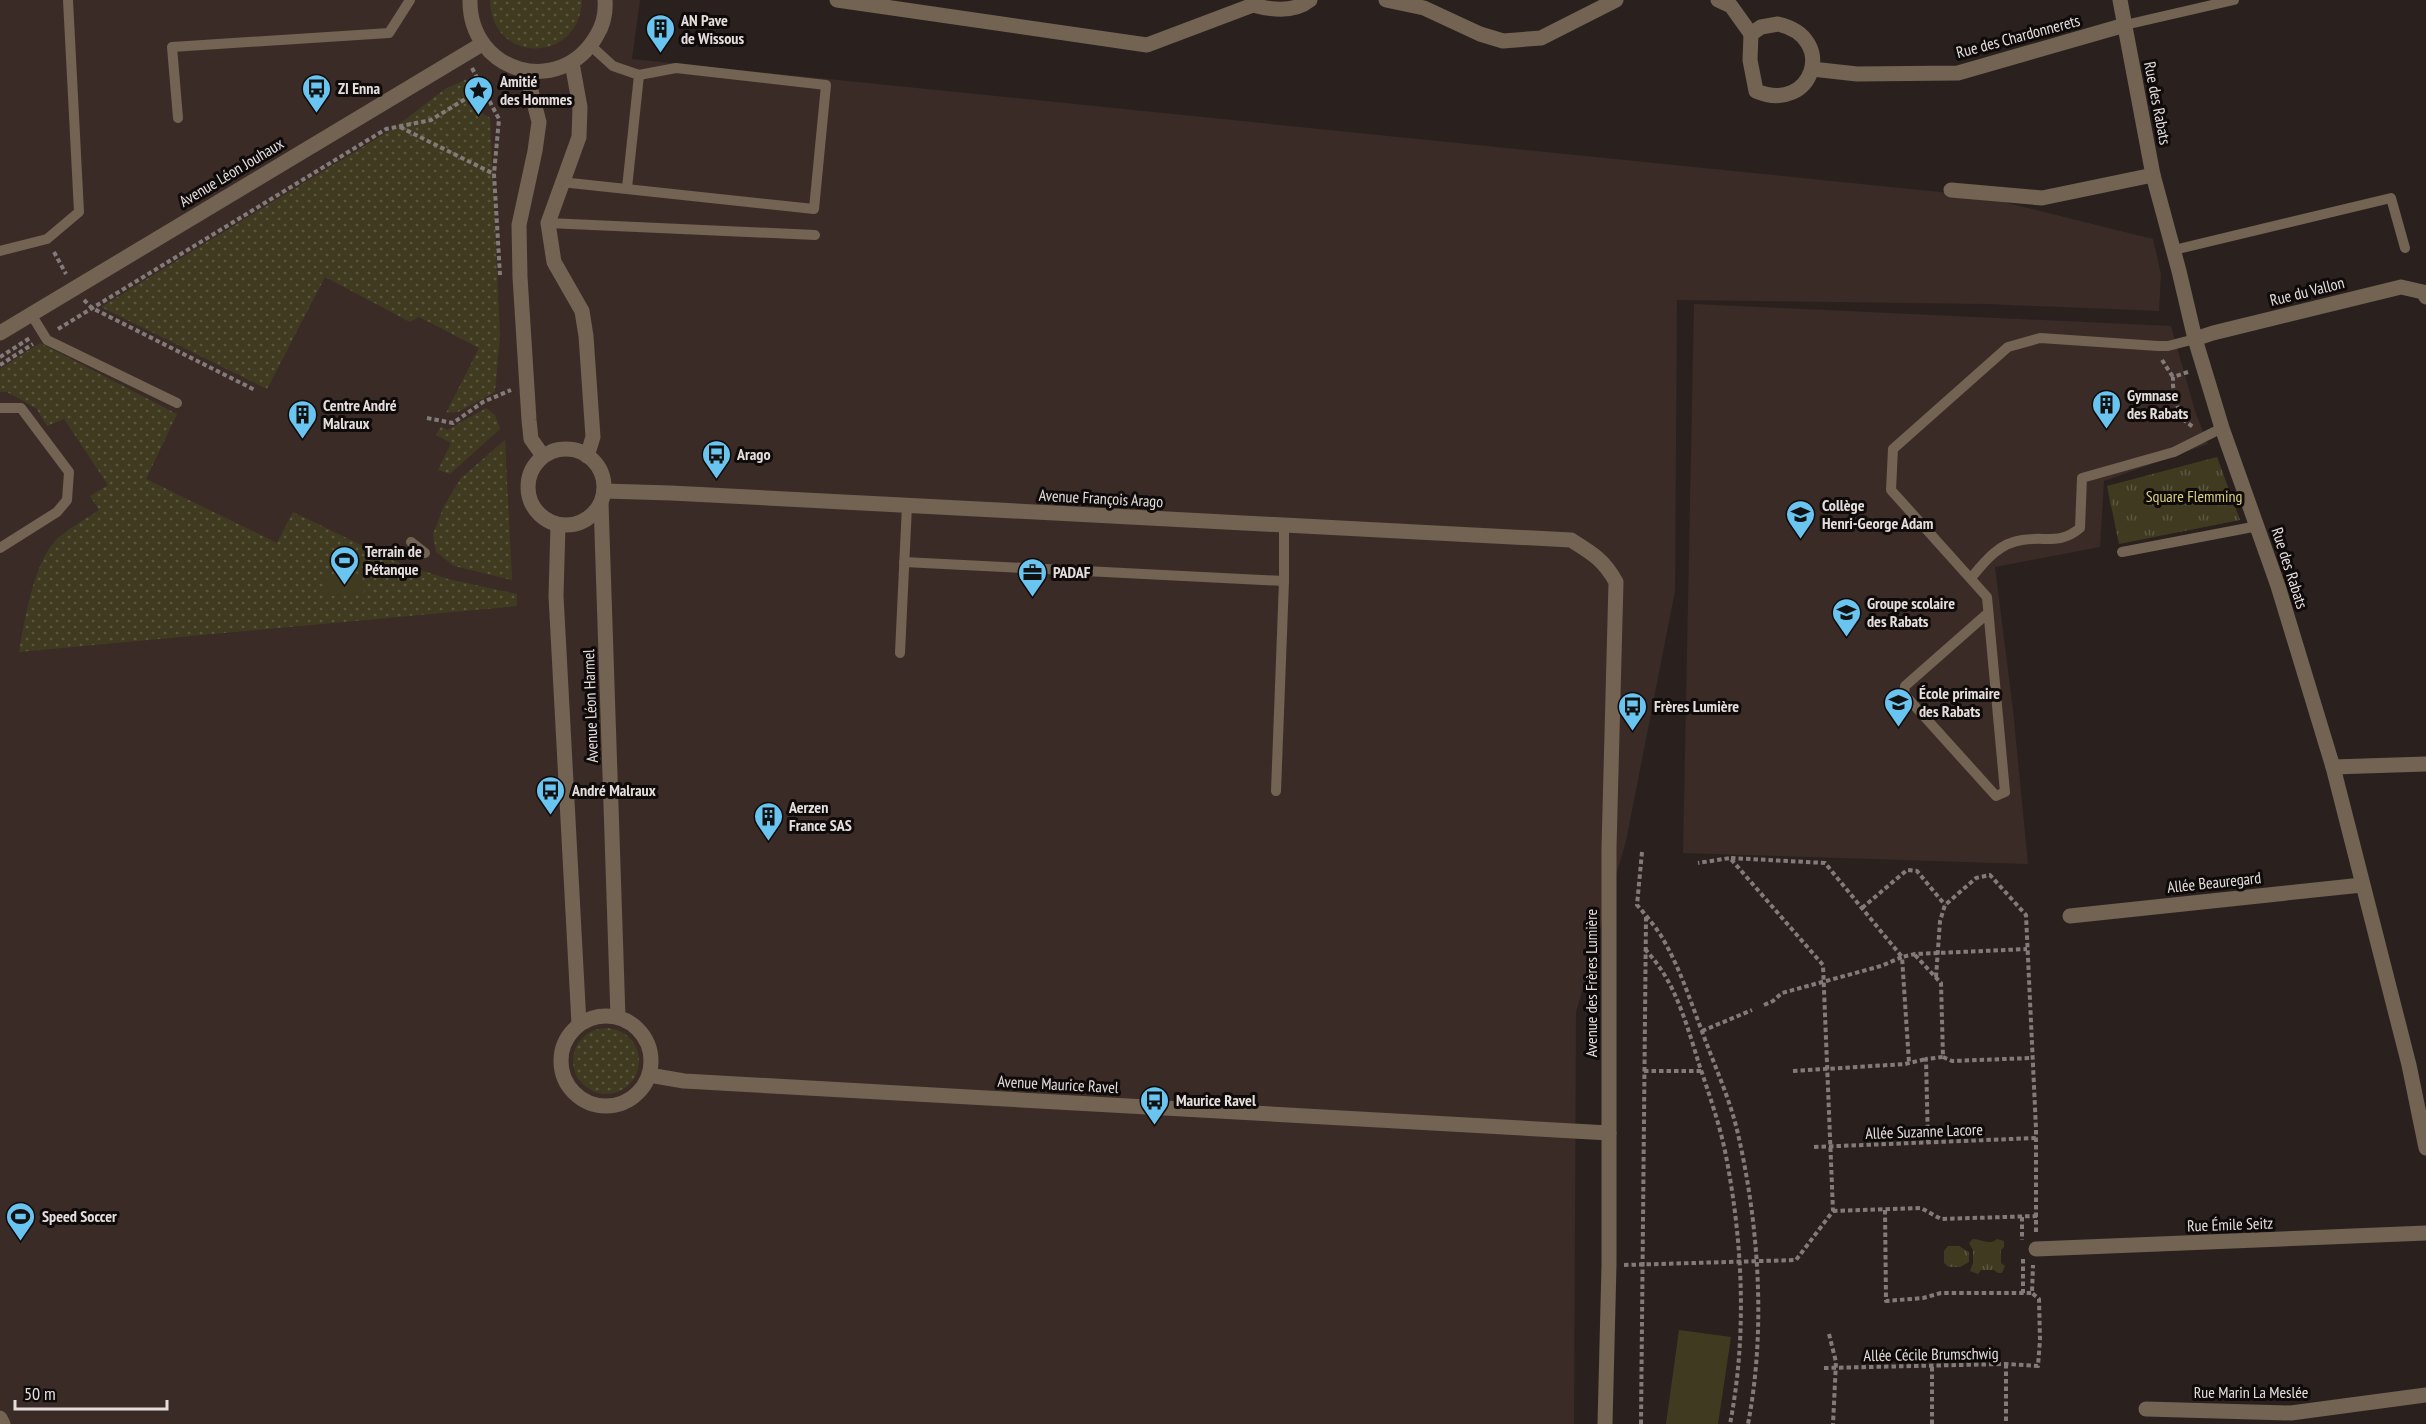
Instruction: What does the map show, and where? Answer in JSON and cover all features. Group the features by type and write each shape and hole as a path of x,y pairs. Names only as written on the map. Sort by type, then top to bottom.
{"street":[{"path":"470,0 472,24 482,44 494,57 509,66 526,71 550,71 572,63 591,46 602,27 605,0"},
{"path":"837,0 1147,45 1252,2 1274,11 1291,8 1310,0"},
{"path":"1386,0 1424,8 1480,34 1503,41 1541,38 1616,0"},
{"path":"1718,0 1731,6 1751,34 1750,60 1756,91 1768,96 1788,95 1800,89 1812,69 1813,55 1809,43 1801,33 1778,24 1761,27 1751,34"},
{"name":"Rue des Rabats","path":"2120,0 2153,175 2203,367 2216,430 2258,526 2333,767 2423,1114 2426,1148"},
{"name":"Rue des Chardonnerets","path":"1812,69 1857,74 1958,73 2125,25"},
{"name":"Avenue Léon Jouhaux","path":"0,333 482,44"},
{"path":"572,63 580,107 579,137 561,182 548,224 554,262 582,311 593,436 587,456"},
{"path":"526,71 539,122 519,225 520,277 531,439 543,456"},
{"path":"1951,190 2042,198 2153,175"},
{"name":"Rue du Vallon","path":"2195,339 2401,287 2423,291 2426,297"},
{"path":"575,450 587,456 598,466 603,478 603,497 594,514 583,522 572,525 558,525 546,520 534,508 529,496 528,483 531,471 543,456 552,451 575,450"},
{"name":"Avenue François Arago","path":"603,497 671,493 1571,540 1592,552"},
{"name":"Avenue Léon Harmel","path":"603,497 618,1017"},
{"name":"Avenue Léon Harmel","path":"558,525 556,596 579,1024"},
{"name":"Avenue des Frères Lumière","path":"1592,552 1607,565 1616,582 1609,848 1609,1265 1605,1424"},
{"path":"2333,767 2426,764"},
{"name":"Allée Beauregard","path":"2070,916 2362,885"},
{"path":"618,1017 631,1023 642,1033 649,1046 652,1060 650,1075 636,1094 616,1106 601,1107 586,1103 573,1093 564,1081 560,1065 565,1043 579,1024 591,1018 618,1017"},
{"name":"Avenue Maurice Ravel","path":"650,1075 684,1082 1609,1133"},
{"name":"Rue Émile Seitz","path":"2036,1249 2426,1233"},
{"name":"Rue Marin La Meslée","path":"2146,1408 2291,1413 2426,1395"},
{"path":"0,1418 3,1424"}],"lane":[{"path":"0,250 47,239 79,212 68,0"},
{"path":"178,118 172,47 388,33 411,0"},
{"path":"2125,25 2234,0"},
{"path":"561,182 814,209 826,86 676,68 639,75 613,66 591,46"},
{"path":"627,188 639,75"},
{"path":"2174,250 2391,198 2405,248"},
{"path":"548,224 815,235"},
{"path":"31,314 47,340 177,403"},
{"path":"1988,614 1905,687 1904,694 1996,796 2005,792 1987,597 1892,490 1893,449 2008,346 2040,338 2158,346 2168,346 2195,339"},
{"path":"0,408 21,408 69,472 67,500 57,512 0,548"},
{"path":"1971,578 1994,551 2022,540 2050,540 2072,535 2080,528 2082,478 2174,452 2216,430"},
{"path":"900,653 907,506"},
{"path":"1276,791 1284,526"},
{"path":"2122,552 2258,526"},
{"path":"411,542 425,553"},
{"path":"904,562 1284,581"}],"path":[{"path":"464,54 499,119 494,174 501,277"},
{"path":"0,364 386,129 431,120 483,88"},
{"path":"400,127 494,174"},
{"path":"60,265 74,288 92,309 255,390"},
{"path":"2203,367 2173,377 2172,386 2180,417 2193,427 2216,430"},
{"path":"507,379 508,391"},
{"path":"428,418 453,423 483,402 508,391 527,389"},
{"path":"1642,852 1637,905 1659,933 1684,980 1737,1132 1758,1261 1757,1331 1748,1424"},
{"path":"1698,863 1730,858 1825,863 1902,957 1909,1063"},
{"path":"1609,1265 1796,1260 1833,1211 1823,965 1730,858"},
{"path":"1862,908 1907,870 1917,871 1945,905"},
{"path":"1833,1211 1920,1208 1941,1219 2037,1216 2036,1138 2026,915 1990,875 1976,878 1945,905 1940,921 1936,977"},
{"path":"1641,1424 1646,916"},
{"path":"1646,949 1663,972 1701,1071 1726,1156 1740,1261 1742,1317 1737,1385 1730,1424"},
{"path":"1764,1005 1782,993 1881,966 1915,954 2027,949"},
{"path":"1915,954 1941,983 1943,1057"},
{"path":"1702,1032 1752,1010"},
{"path":"1793,1071 1909,1063 1943,1057 1952,1061 2032,1058"},
{"path":"1926,1059 1928,1143"},
{"path":"1644,1071 1701,1071"},
{"name":"Allée Suzanne Lacore","path":"1814,1147 2036,1138"},
{"path":"1885,1210 1886,1301 1923,1298 1941,1293 2032,1293 2036,1249"},
{"name":"Allée Cécile Brumschwig","path":"1824,1368 2006,1364 2038,1366 2039,1299 2032,1293"},
{"path":"1828,1334 1835,1369 1833,1424"},
{"path":"2006,1364 2006,1424"},
{"path":"1932,1366 1932,1424"}],"shaded area":[{"path":"0,0 640,0 632,59 1979,196 2153,239 2161,274 2159,311 1987,304 1677,300 1675,591 1626,841 1576,1012 1574,1424 0,1424"},
{"name":"Groupe scolaire des Rabats","path":"1694,304 2171,326 2195,411 2208,444 2104,481 2100,547 1995,567 2013,710 2028,864 1683,853"}],"green space":[{"path":"490,0 582,0 577,21 567,36 552,45 535,48 519,45 504,36 494,21"},
{"path":"467,79 469,89 467,104 490,118 500,335 495,392 458,412 446,413 479,348 419,317 410,322 325,277 267,389 101,307 394,128 445,89"},
{"path":"40,343 177,414 146,479 277,543 293,512 394,561 448,579 517,594 517,606 19,652 31,593 41,563 60,536 99,510 90,496 108,485 64,419 47,426 36,408 7,392 0,392 0,369"},
{"path":"486,408 495,415 500,429 450,474 438,470 451,443 436,435 441,426 447,430"},
{"path":"505,440 512,580 454,566 436,552 433,534 444,506 461,478"},
{"name":"Square Flemming","path":"2217,457 2240,520 2119,544 2107,486"},
{"name":"Terrain de Pétanque","path":"362,573 364,592 326,596 324,578"},
{"path":"606,1028 619,1031 629,1038 636,1048 639,1061 636,1074 629,1084 619,1091 606,1094 593,1091 583,1084 576,1074 573,1061 576,1048 583,1038 593,1031"},
{"path":"1973,1239 1988,1242 1997,1239 2004,1241 2001,1263 2005,1266 2002,1273 1994,1270 1981,1270 1978,1274 1970,1271 1973,1263 1973,1250 1969,1243"},
{"path":"1948,1246 1959,1246 1969,1252 1969,1262 1960,1267 1949,1267 1944,1263 1944,1251"},
{"path":"1679,1330 1731,1337 1718,1424 1666,1424"}],"place":[{"name":"AN Pave de Wissous","path":"660,54"},
{"name":"ZI Enna","path":"317,114"},
{"name":"Amitié des Hommes","path":"479,116"},
{"name":"Gymnase des Rabats","path":"2106,430"},
{"name":"Centre André Malraux","path":"302,440"},
{"name":"Arago","path":"716,480"},
{"name":"Collège Henri-George Adam","path":"1801,540"},
{"name":"Terrain de Pétanque","path":"344,586"},
{"name":"PADAF","path":"1032,598"},
{"name":"Groupe scolaire des Rabats","path":"1846,638"},
{"name":"École primaire des Rabats","path":"1898,728"},
{"name":"Frères Lumière","path":"1633,732"},
{"name":"André Malraux","path":"551,816"},
{"name":"Aerzen France SAS","path":"768,842"},
{"name":"Maurice Ravel","path":"1155,1126"},
{"name":"Speed Soccer","path":"21,1242"}]}
